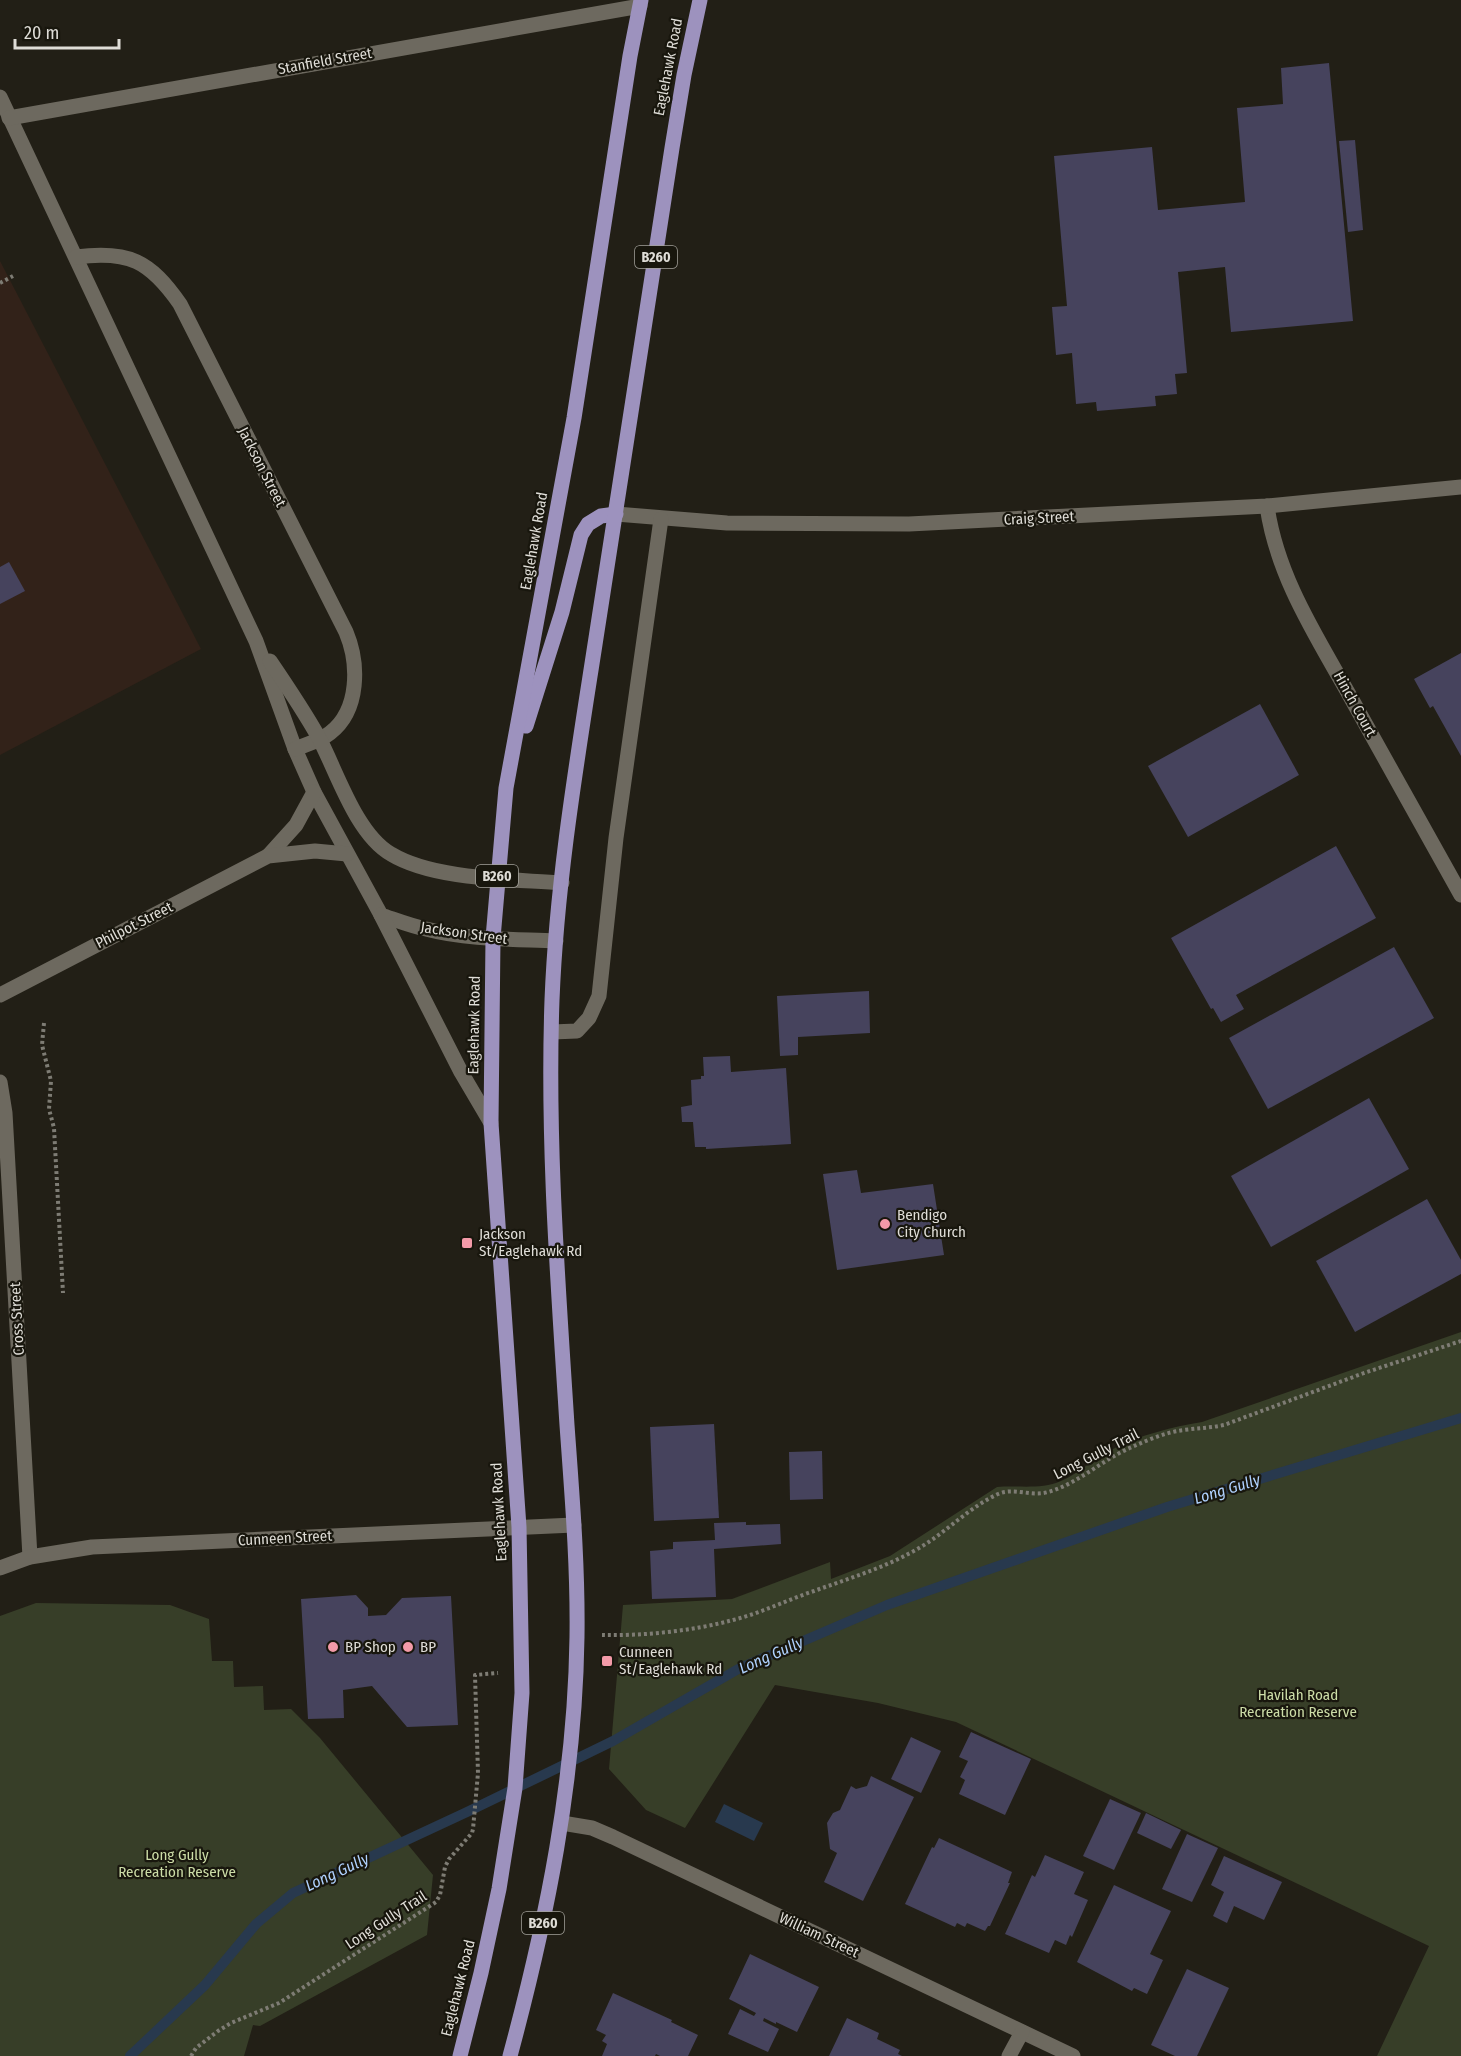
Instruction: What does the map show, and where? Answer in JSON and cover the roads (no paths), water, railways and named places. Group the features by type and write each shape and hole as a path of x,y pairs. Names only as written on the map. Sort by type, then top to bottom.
{"main road":[{"name":"Eaglehawk Road","path":"510,2056 533,1967 567,1788 577,1635 574,1525 553,1174 552,1032 561,883 672,148 700,0"},
{"name":"Eaglehawk Road","path":"460,2056 491,1931 511,1814 517,1762 522,1673 519,1527 491,1122 493,938 497,878 506,789 574,418 630,56 641,3"},
{"path":"506,789 562,612 581,535 588,524 601,516 616,514"}],"street":[{"name":"Stanfield Street","path":"4,108 641,3"},
{"path":"4,108 256,641 314,792 381,915 461,1072 491,1122"},
{"name":"Jackson Street","path":"76,257 98,254 118,255 138,261 154,271 168,287 180,304 353,648 355,668 352,697 344,716 332,732 320,740 296,749"},
{"name":"Craig Street","path":"616,514 661,519 782,524 909,524 1267,506 1461,487"},
{"name":"Hinch Court","path":"1267,506 1270,532 1277,555 1298,601 1461,895"},
{"path":"552,1032 577,1031 589,1018 599,996 616,837 661,519"},
{"path":"256,641 306,715 354,809 365,828 382,848 403,860 439,870 497,878 561,883"},
{"name":"Philpot Street","path":"0,995 268,856 296,825 314,792"},
{"name":"Philpot Street","path":"268,856 315,851 347,854"},
{"name":"Jackson Street","path":"381,915 427,930 493,938 556,941"},
{"name":"Cross Street","path":"0,1082 6,1125 30,1557"},
{"name":"Cunneen Street","path":"0,1568 30,1557 92,1547 574,1525"},
{"name":"William Street","path":"561,1823 592,1828 613,1837 1073,2056"},
{"path":"1009,2056 1022,2032"}],"water":[{"path":"724,1804 763,1823 754,1841 715,1822"}],"waterway":[{"name":"Long Gully","path":"130,2056 205,1985 256,1924 293,1893 613,1741 740,1668 887,1605 1167,1507 1461,1418"}],"place":[{"name":"Bendigo City Church","path":"885,1224"},
{"name":"Jackson St/Eaglehawk Rd","path":"467,1243"},
{"name":"BP Shop","path":"333,1647"},
{"name":"BP","path":"408,1647"},
{"name":"Cunneen St/Eaglehawk Rd","path":"607,1661"}],"park label":[{"name":"Havilah Road Recreation Reserve","path":"1298,1704"},
{"name":"Long Gully Recreation Reserve","path":"177,1864"}]}
